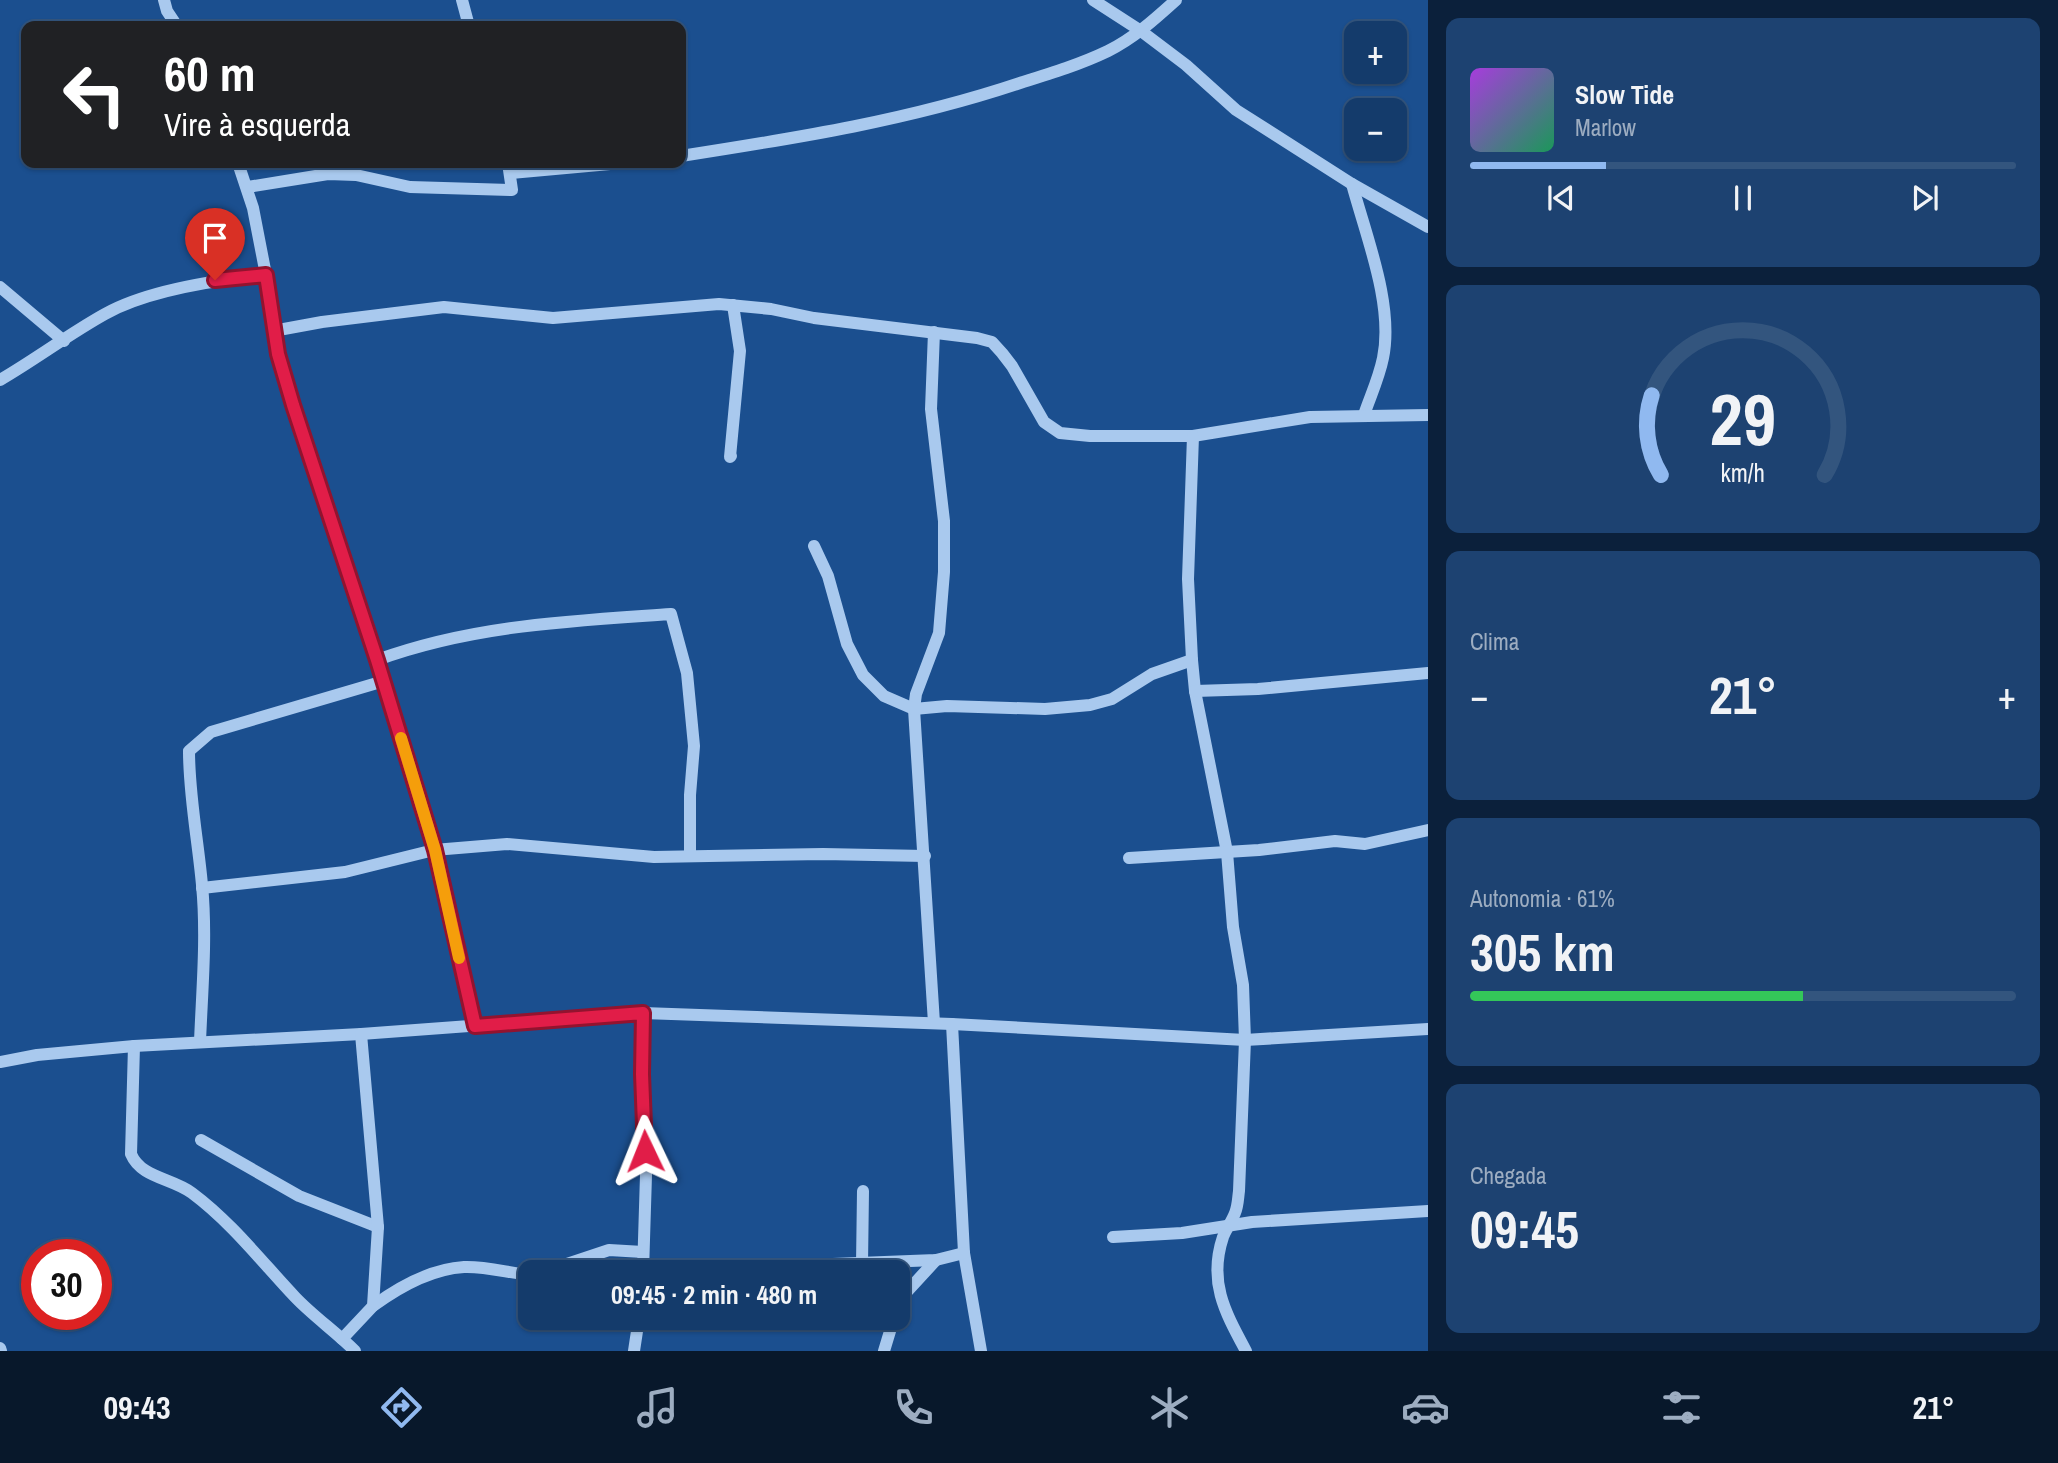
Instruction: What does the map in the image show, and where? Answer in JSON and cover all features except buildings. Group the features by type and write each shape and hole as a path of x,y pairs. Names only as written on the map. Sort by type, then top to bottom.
{"street":[{"path":"164,0 174,21"},
{"path":"462,0 468,21"},
{"path":"1093,0 1186,65 1236,110 1352,184 1428,227"},
{"path":"686,155 820,135 896,119 970,99 1077,64 1109,50 1141,31 1176,0"},
{"path":"241,168 266,275 273,331 293,405 384,681 435,850 475,1026"},
{"path":"247,187 328,174 356,175 410,187 512,190 509,168"},
{"path":"1352,184 1378,281 1385,323 1383,358 1364,415"},
{"path":"0,380 106,314 130,304 215,280 266,275"},
{"path":"0,287 64,341"},
{"path":"273,331 322,322 444,307 553,318 733,304 992,342 1012,366 1044,422 1060,433 1090,436 1193,436 1310,417 1428,415"},
{"path":"731,456 740,351 733,304"},
{"path":"934,332 931,409 944,521 944,572 939,633 916,694 914,709 934,1023"},
{"path":"1193,436 1188,579 1192,660 1195,691 1227,852 1233,927 1243,985 1245,1040 1239,1191 1236,1212 1217,1256 1216,1273 1219,1294 1246,1351"},
{"path":"814,546 828,576 847,645 863,675 884,695 914,709 947,706 1045,709 1090,705 1112,699 1152,674 1192,660"},
{"path":"377,660 420,645 479,632 671,614 687,673 694,746 690,795 690,856"},
{"path":"1195,691 1258,689 1428,673"},
{"path":"200,1042 204,940 202,888 189,790 189,751 211,732 384,681"},
{"path":"1129,858 1335,841 1365,844 1428,830"},
{"path":"202,888 345,872 435,850 507,844 654,857 823,854 925,856"},
{"path":"643,1013 642,1074 646,1175 643,1260"},
{"path":"0,1062 37,1055 134,1046 360,1034 643,1013 934,1023 1245,1040 1428,1029"},
{"path":"952,1024 964,1253 981,1351"},
{"path":"360,1034 378,1227 373,1306"},
{"path":"134,1046 131,1154 135,1164 193,1194 248,1245 297,1299 355,1351"},
{"path":"201,1140 299,1196 378,1227"},
{"path":"862,1260 863,1191"},
{"path":"1113,1237 1182,1233 1251,1222 1428,1211"},
{"path":"579,1260 609,1250 643,1252"},
{"path":"910,1261 936,1260 964,1253"},
{"path":"910,1288 936,1260"},
{"path":"342,1339 373,1306 402,1284 453,1268 518,1274"},
{"path":"634,1351 637,1330"},
{"path":"884,1351 890,1330"}],"slow traffic":[{"path":"401,738 435,850 459,958"}],"route":[{"path":"215,280 266,275 278,354 435,850 475,1026 643,1013 645,1151"}]}
